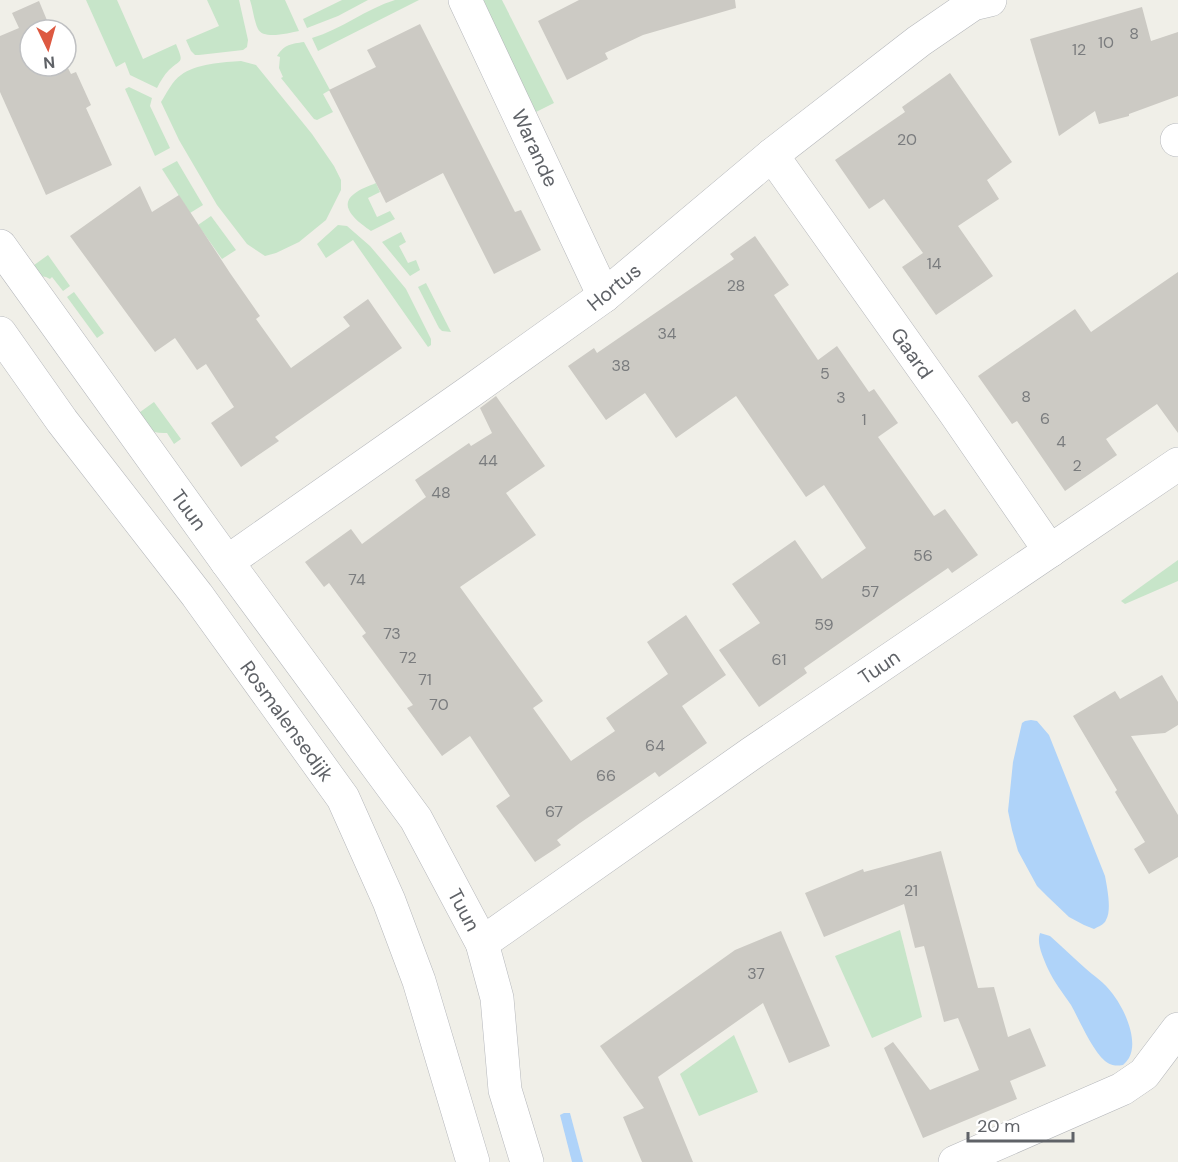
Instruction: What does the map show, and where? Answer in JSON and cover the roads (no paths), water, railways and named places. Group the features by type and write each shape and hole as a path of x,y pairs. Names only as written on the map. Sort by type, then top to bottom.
{"street":[{"name":"Warande","path":"465,0 604,296"},
{"name":"Hortus","path":"227,562 604,296 772,155 919,41 973,4 990,0"},
{"name":"Gaard","path":"772,155 1050,551"},
{"name":"Tuun","path":"0,246 227,562 416,819 482,943 752,753 1178,464"},
{"name":"Rosmalensedijk","path":"0,333 62,421 197,595 343,798 388,901 419,981 473,1162"},
{"path":"482,943 497,998 505,1090 526,1162"},
{"path":"955,1162 1122,1089 1144,1074 1170,1040"}],"water":[{"path":"1037,721 1049,735 1105,876 1108,916 1104,923 1094,929 1069,917 1037,886 1018,851 1008,811 1013,762 1022,723"},
{"path":"1040,933 1050,936 1103,983 1117,999 1129,1024 1132,1042 1132,1051 1123,1065 1114,1065 1105,1061 1091,1043 1048,969 1040,947"},
{"path":"570,1113 583,1162 572,1162 560,1115"}]}
